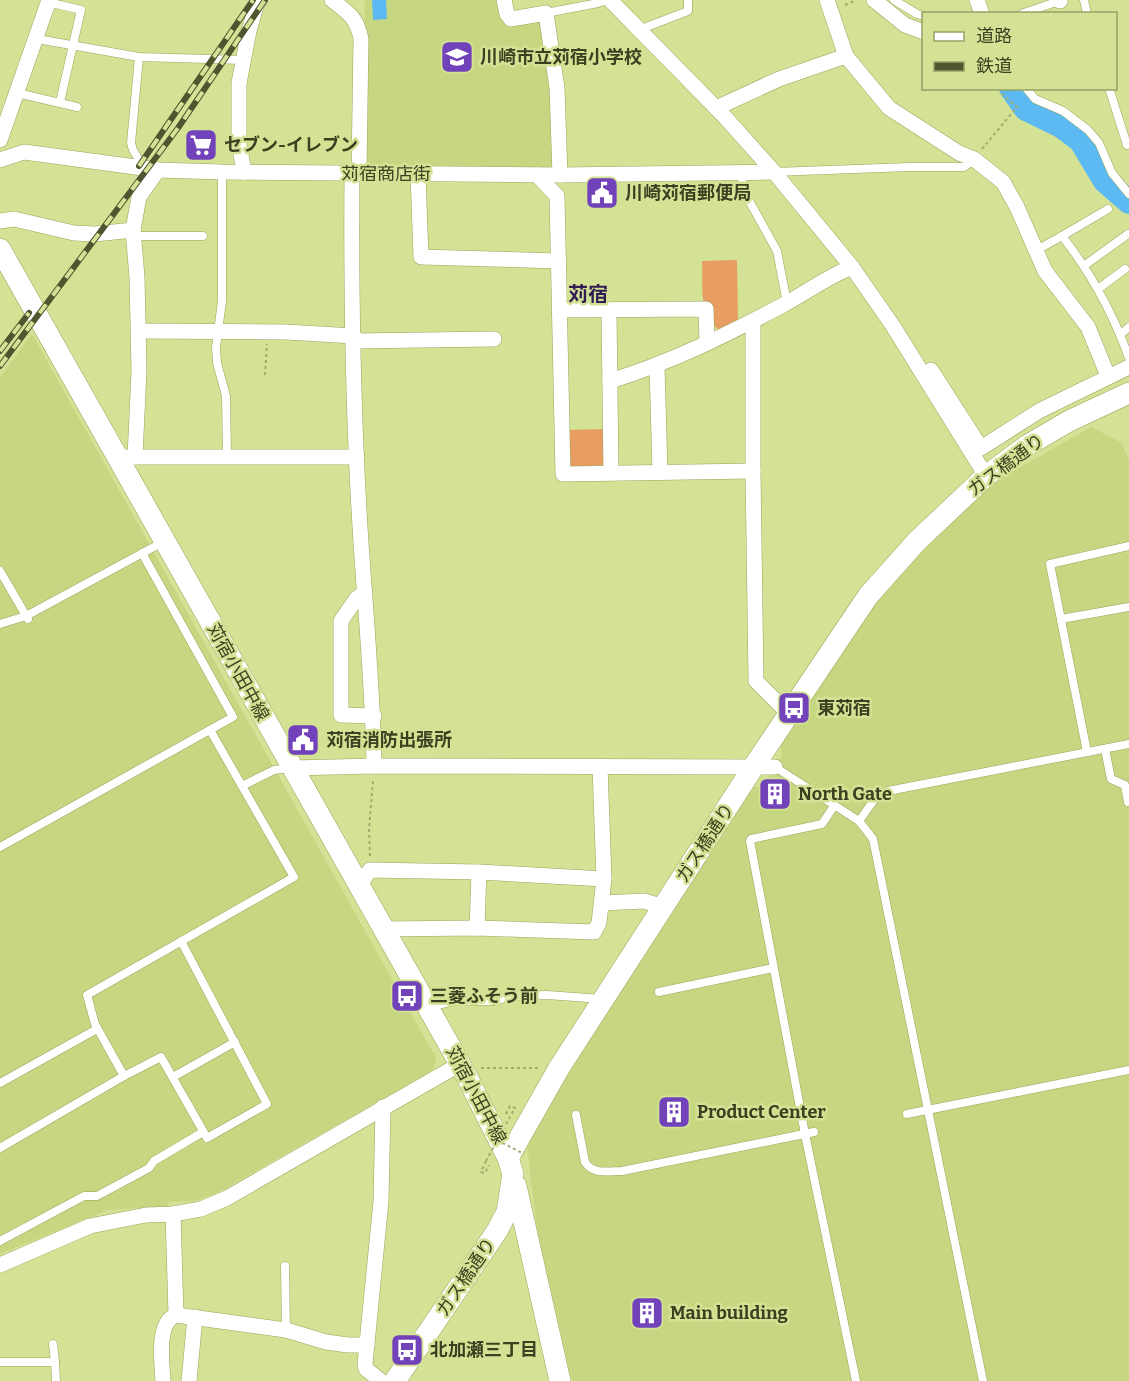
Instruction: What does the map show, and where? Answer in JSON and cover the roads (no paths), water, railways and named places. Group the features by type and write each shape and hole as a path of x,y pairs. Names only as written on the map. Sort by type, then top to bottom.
{"street":[{"path":"244,172 239,134 238,83 256,6 260,0"},
{"path":"332,0 351,15 358,26 361,39 355,173 354,339 357,457 374,716 374,766"},
{"path":"504,0 507,14 511,19 546,13 557,88 560,175"},
{"path":"608,0 716,108 774,172 852,267 907,349 986,476"},
{"path":"827,0 846,56 889,108 959,153 974,159 1004,182 1045,271 1088,327 1108,376"},
{"path":"874,0 905,25 922,31"},
{"path":"0,140 49,1"},
{"path":"716,108 779,79 846,56"},
{"name":"苅宿商店街","path":"0,160 24,152 151,170 222,172 537,175 774,172"},
{"path":"151,170 139,197 133,233 140,371 126,457 357,457"},
{"path":"418,174 422,257 559,261"},
{"path":"537,175 557,196 563,474 753,471"},
{"path":"0,222 14,219 74,233 133,233"},
{"name":"苅宿小田中線","path":"0,249 126,457 165,541 292,768 364,878 383,929 462,1068 507,1158 560,1381"},
{"path":"610,381 657,366 707,344 852,267"},
{"path":"560,310 706,309 707,344"},
{"path":"609,310 611,473"},
{"path":"753,321 756,681 789,714"},
{"path":"139,331 267,331 354,339 494,339"},
{"path":"907,349 928,366 981,448 1039,411 1129,366"},
{"path":"657,366 660,472"},
{"name":"ガス橋通り","path":"395,1381 497,1231 507,1212 507,1158 560,1068 664,907 765,766 789,714 868,596 917,541 986,476 1028,445 1069,421 1129,393"},
{"path":"365,592 356,599 341,621 341,715 374,716"},
{"path":"383,929 477,928 594,932 599,923 604,879 600,766"},
{"path":"292,768 765,766"},
{"path":"364,878 479,872 604,879"},
{"path":"477,928 479,872"},
{"path":"602,903 644,901 664,907"},
{"path":"0,1265 90,1226 146,1215 173,1214 201,1209 227,1198 382,1107 462,1068"},
{"path":"381,1381 366,1369 379,1231 382,1107"},
{"path":"173,1214 176,1315"},
{"path":"163,1381 162,1349 165,1325 170,1317 176,1315 286,1330 348,1346 367,1345"},
{"path":"189,1381 195,1317"}],"lane":[{"path":"546,13 608,0"},
{"path":"640,30 688,10 688,0"},
{"path":"894,0 922,15"},
{"path":"1038,11 1061,0"},
{"path":"49,1 81,10 60,102"},
{"path":"37,39 139,57 243,60"},
{"path":"139,57 131,143 133,150 151,170"},
{"path":"1028,90 1035,99 1063,111 1088,130 1099,143 1112,173 1129,194"},
{"path":"1110,90 1127,145"},
{"path":"17,93 76,107"},
{"path":"774,172 964,167 974,159"},
{"path":"222,172 222,301 217,331 217,363 226,396 227,456"},
{"path":"740,173 747,197 777,251 787,303"},
{"path":"1035,251 1108,208"},
{"path":"133,233 203,236"},
{"path":"1084,265 1128,234"},
{"path":"1062,236 1084,265 1111,311 1129,358"},
{"path":"1098,289 1125,268"},
{"path":"1120,334 1129,327"},
{"path":"0,624 27,618 165,541"},
{"path":"1087,752 1050,564 1129,546"},
{"path":"0,847 233,717 142,553"},
{"path":"0,571 27,618"},
{"path":"1061,619 1129,607"},
{"path":"124,1076 97,1029 87,995 294,877 210,730"},
{"path":"860,821 877,796 888,791 1129,744"},
{"path":"1105,749 1111,778 1125,785 1128,802"},
{"path":"765,766 860,821 873,838 983,1381"},
{"path":"242,786 274,770 292,768"},
{"path":"834,806 822,824 750,841 805,1134 856,1381"},
{"path":"0,1148 161,1057 207,1138 267,1104 181,941"},
{"path":"659,992 773,968"},
{"path":"428,1007 453,1001 495,1001 512,996 547,995 605,999"},
{"path":"0,1083 97,1029"},
{"path":"173,1077 235,1042"},
{"path":"907,1113 1129,1070"},
{"path":"576,1115 585,1162 589,1168 597,1172 622,1171 814,1132"},
{"path":"0,1241 84,1196 97,1196 149,1168 153,1161 203,1132"},
{"path":"285,1266 286,1330"},
{"path":"53,1344 56,1381"},
{"path":"0,1362 55,1362"}],"water":[{"path":"372,0 386,0 387,19 373,20"}],"waterway":[{"path":"1012,90 1026,109 1061,126 1081,141 1105,181 1129,202"}],"railway":[{"path":"139,166 253,0"},
{"path":"0,366 178,128 265,0"},
{"path":"0,351 29,313"}],"place":[{"name":"川崎市立苅宿小学校","path":"457,57"},
{"name":"セブン-イレブン","path":"201,145"},
{"name":"川崎苅宿郵便局","path":"602,193"},
{"name":"東苅宿","path":"794,708"},
{"name":"苅宿消防出張所","path":"303,740"},
{"name":"North Gate","path":"775,794"},
{"name":"三菱ふそう前","path":"407,996"},
{"name":"Product Center","path":"674,1112"},
{"name":"Main building","path":"647,1313"},
{"name":"北加瀬三丁目","path":"407,1350"}],"district":[{"name":"苅宿","path":"588,294"}]}
